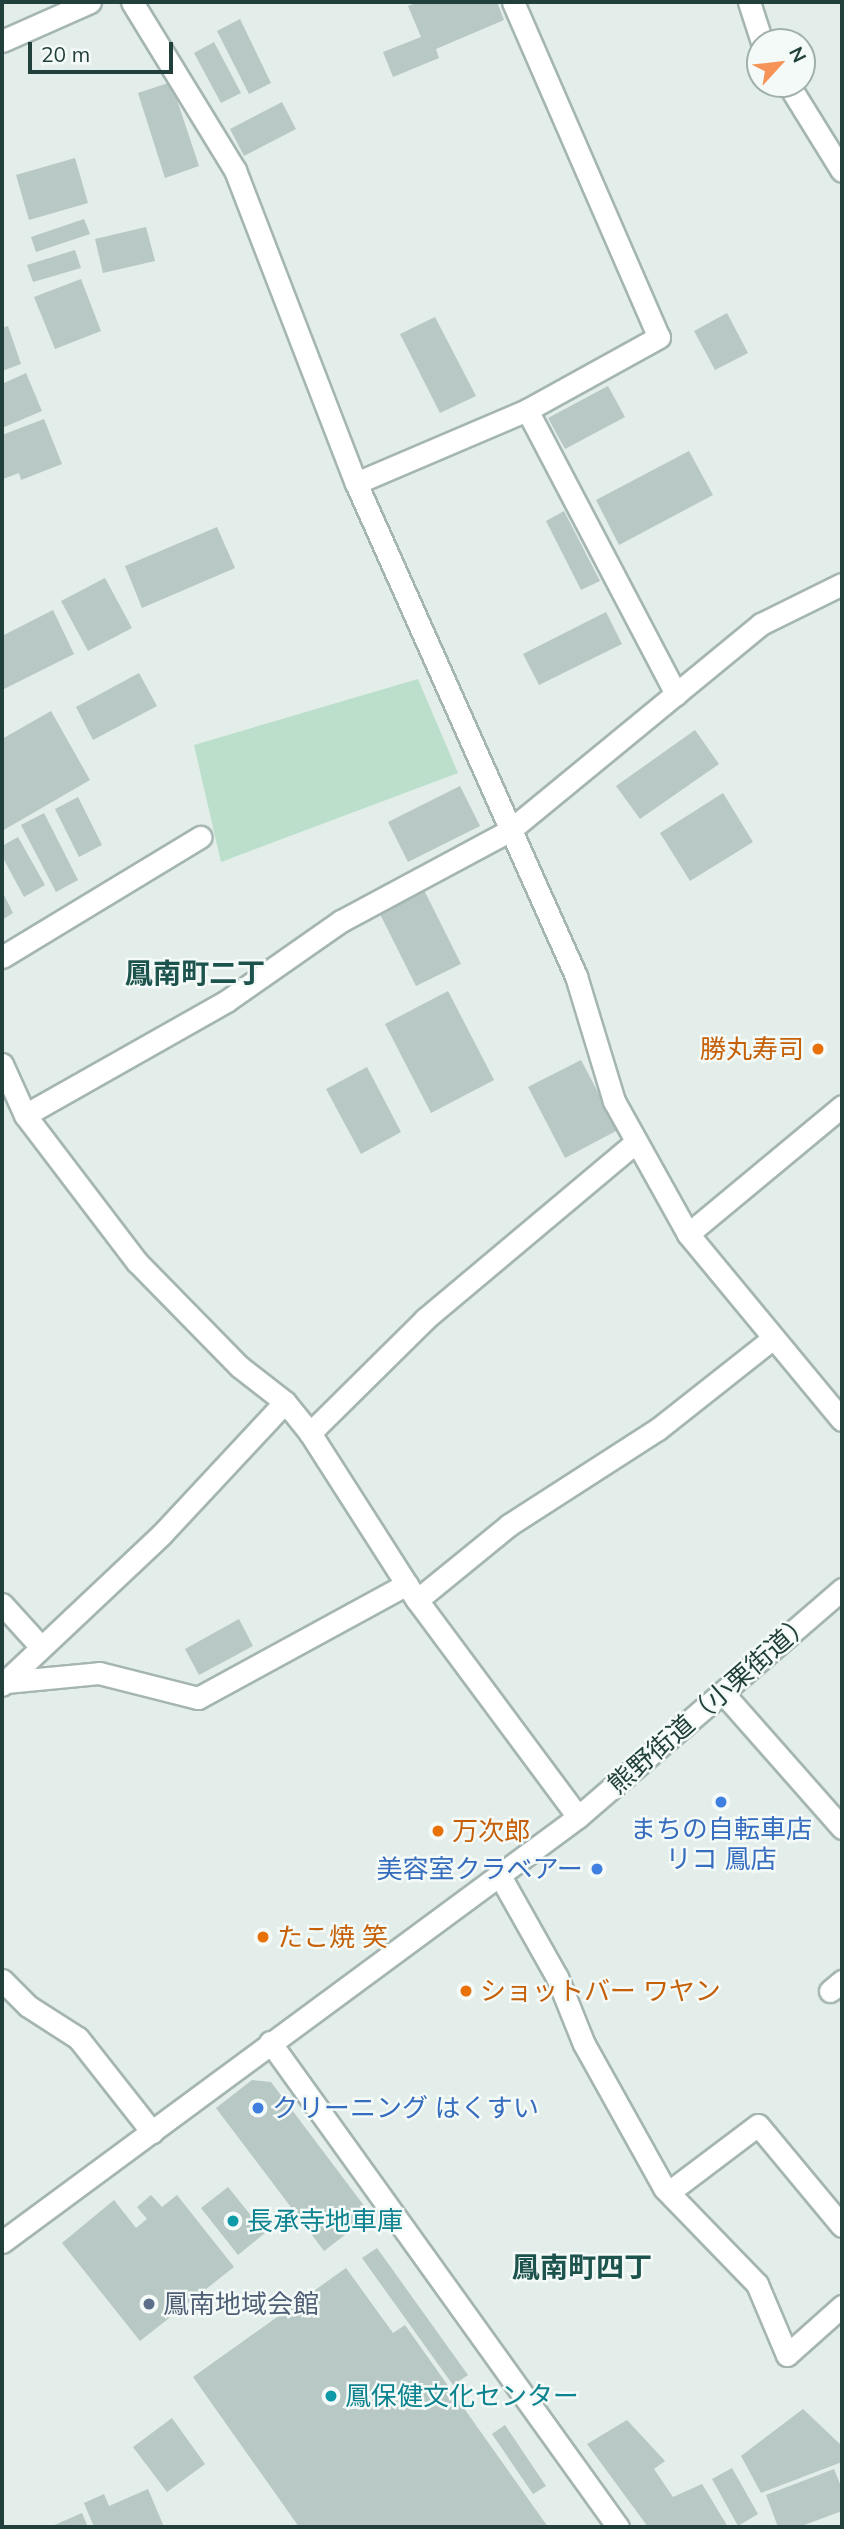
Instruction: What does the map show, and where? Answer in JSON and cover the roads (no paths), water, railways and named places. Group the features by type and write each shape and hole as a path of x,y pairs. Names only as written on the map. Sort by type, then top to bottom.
{"street":[{"path":"2,41 90,2"},
{"path":"132,2 235,170 356,482 509,831 576,976 614,1101 688,1234 772,1339 842,1420"},
{"path":"356,482 527,410 659,337 513,2"},
{"path":"749,2 757,28"},
{"path":"797,98 842,171"},
{"path":"527,410 676,694"},
{"path":"25,1115 228,1000 341,921 509,831 761,624 842,584"},
{"path":"2,957 200,837"},
{"path":"2,1064 25,1115 137,1262 240,1367 285,1402 310,1433 412,1592 578,1817"},
{"path":"688,1234 842,1106"},
{"path":"310,1433 425,1319 636,1142"},
{"path":"4,1684 99,1673 198,1698 412,1592 509,1525 659,1429 772,1339"},
{"path":"4,1684 162,1534 285,1402"},
{"name":"熊野街道（小栗街道）","path":"2,2242 578,1817 842,1589"},
{"path":"2,1604 41,1647"},
{"path":"723,1693 842,1828"},
{"path":"500,1876 556,1977 583,2044 669,2192 757,2284 787,2354 842,2306"},
{"path":"2,1980 28,2006 78,2038 152,2132"},
{"path":"270,2042 618,2527"},
{"path":"669,2192 758,2125 842,2226"}],"place":[{"name":"勝丸寿司","path":"818,1049"},
{"name":"まちの自転車店 リコ 鳳店","path":"721,1802"},
{"name":"万次郎","path":"438,1831"},
{"name":"美容室クラベアー","path":"597,1869"},
{"name":"たこ焼 笑","path":"263,1937"},
{"name":"ショットバー ワヤン","path":"466,1991"},
{"name":"クリーニング はくすい","path":"258,2108"},
{"name":"長承寺地車庫","path":"233,2221"},
{"name":"鳳南地域会館","path":"149,2304"},
{"name":"鳳保健文化センター","path":"331,2396"}],"district":[{"name":"鳳南町二丁","path":"195,973"},
{"name":"鳳南町四丁","path":"582,2267"}]}
